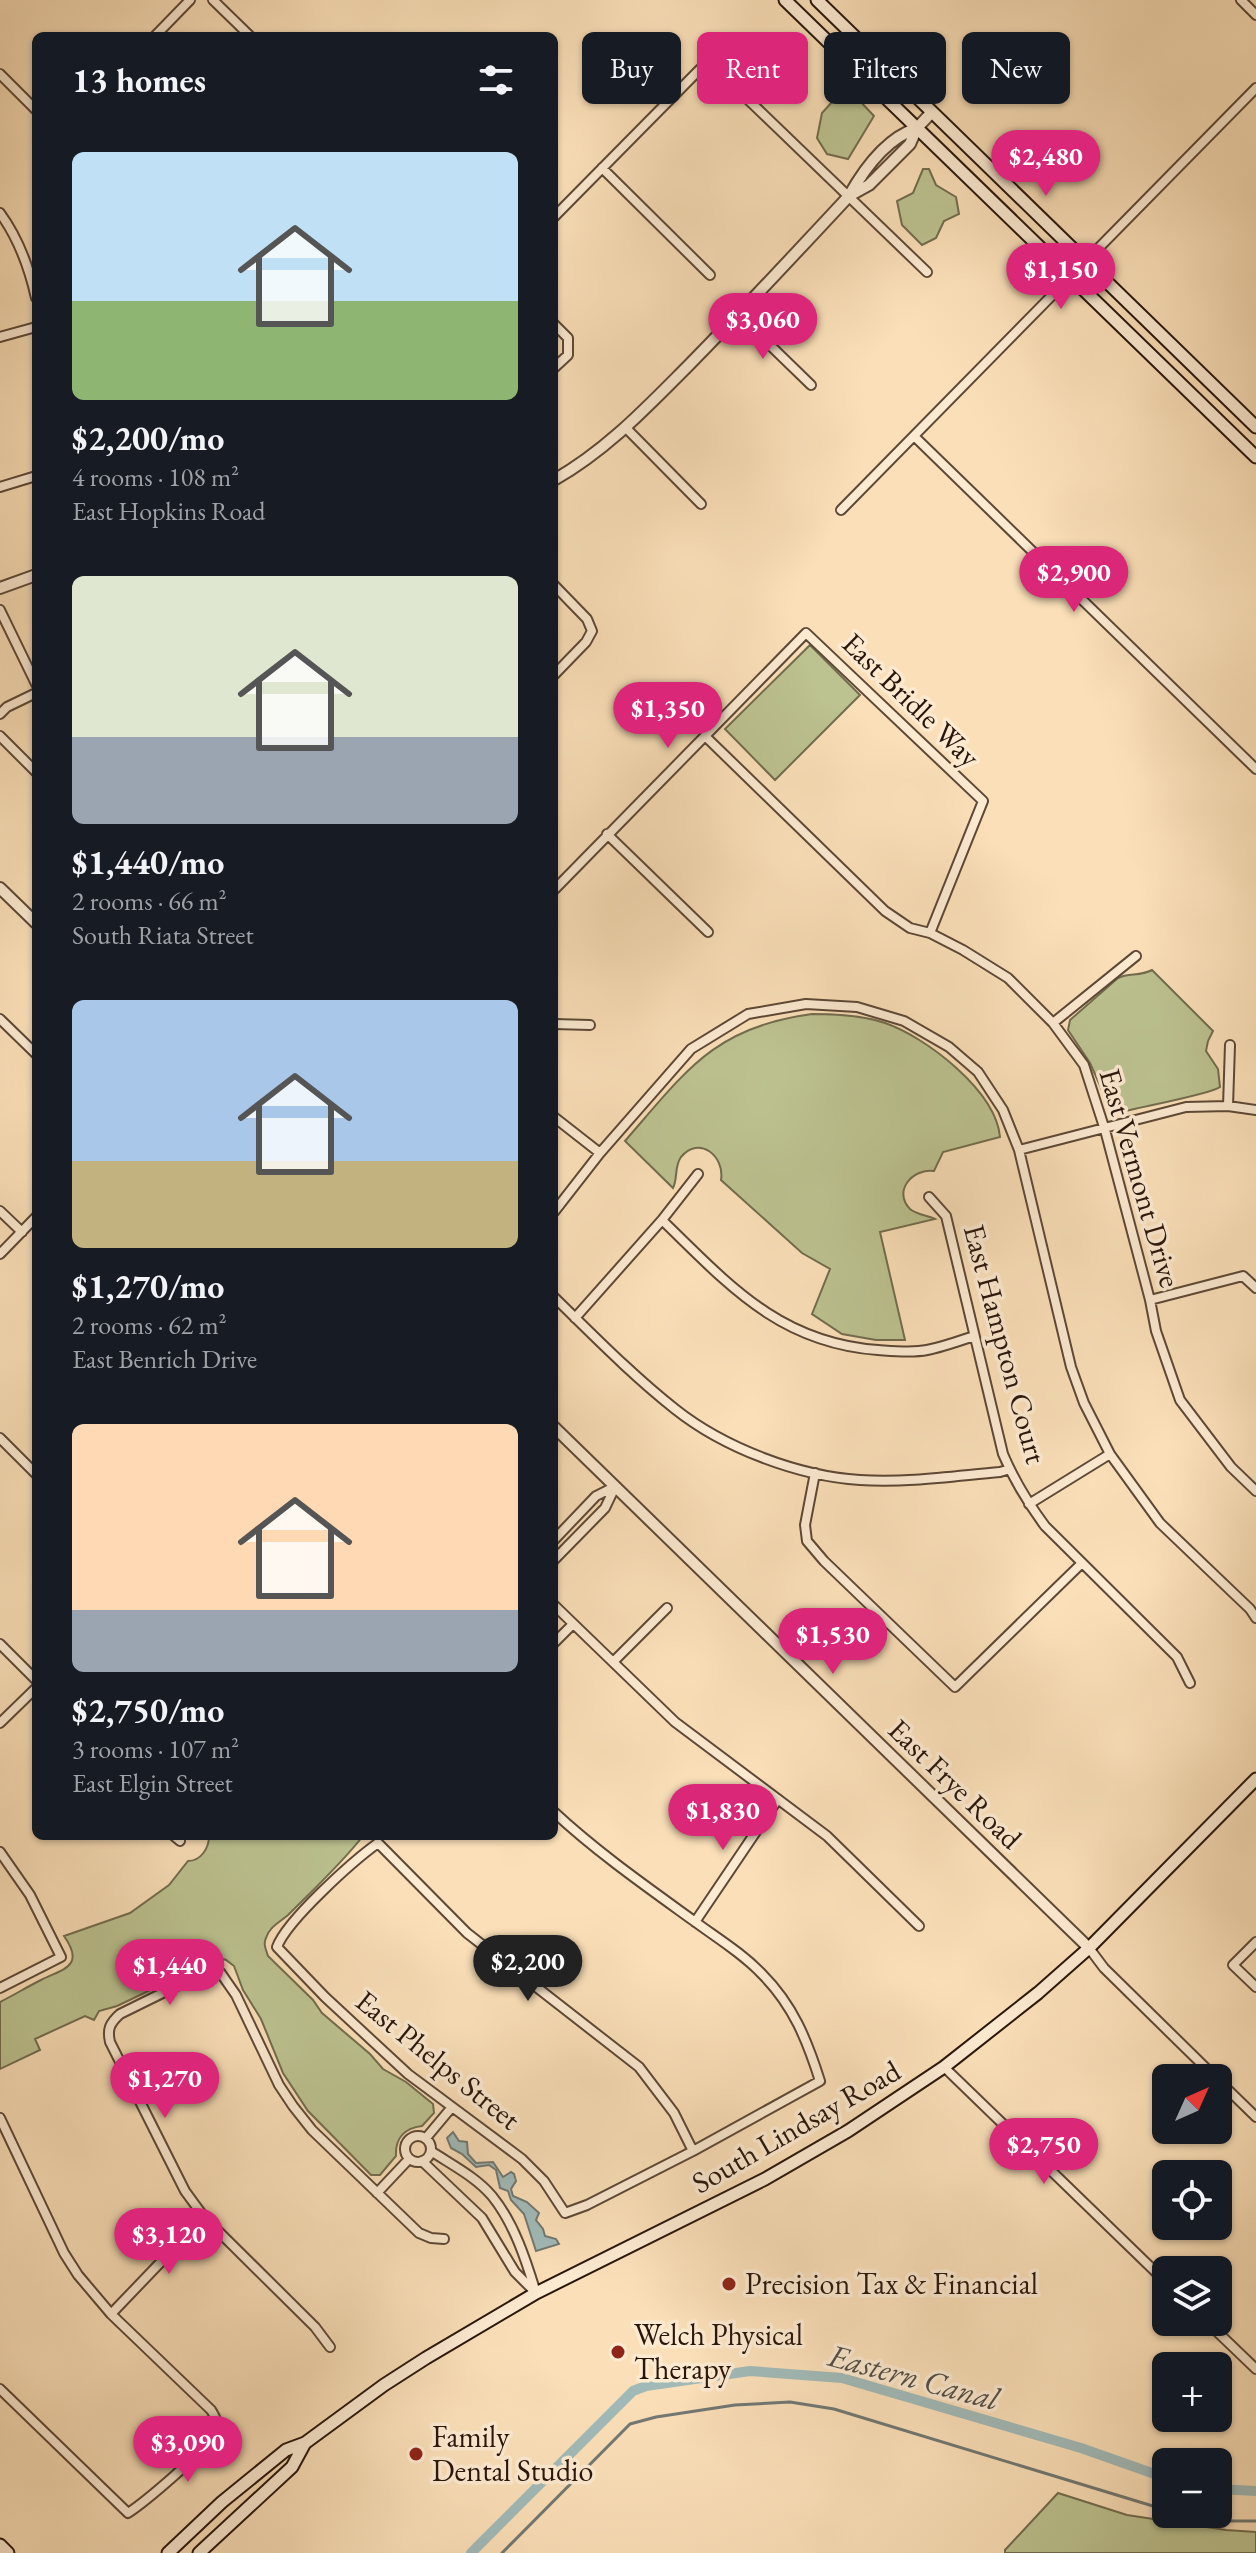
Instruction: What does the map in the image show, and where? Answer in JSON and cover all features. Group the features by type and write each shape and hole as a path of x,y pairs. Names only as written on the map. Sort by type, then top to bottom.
{"main road":[{"path":"785,0 1256,457"},
{"path":"817,0 1256,427"},
{"name":"South Lindsay Road","path":"168,2553 286,2450 305,2443 395,2378 476,2327 536,2293 765,2179 848,2131 944,2067 1038,1993 1089,1948 1256,1779"},
{"name":"South Lindsay Road","path":"199,2553 292,2467 305,2443"},
{"path":"0,2545 8,2553"}],"street":[{"path":"159,32 190,0"},
{"path":"213,0 246,32"},
{"path":"1241,0 1256,15"},
{"path":"558,213 708,61 927,272"},
{"path":"0,74 32,106"},
{"path":"841,510 1256,88"},
{"path":"558,478 626,428 849,196 860,176 901,133 917,128 932,112"},
{"path":"602,168 710,275"},
{"path":"0,213 26,257 32,282"},
{"path":"738,314 811,385"},
{"path":"0,337 32,328"},
{"path":"558,328 568,338 568,355 558,364"},
{"path":"626,428 701,504"},
{"path":"915,437 1256,769"},
{"path":"0,487 32,477"},
{"path":"0,588 32,576"},
{"path":"558,589 587,619 592,631 586,642 558,671"},
{"path":"0,610 32,676"},
{"name":"East Bridle Way","path":"705,736 806,633 983,801 930,933"},
{"path":"0,714 7,707 32,695"},
{"path":"0,736 32,768"},
{"path":"558,886 705,736"},
{"name":"East Vermont Drive","path":"705,736 885,911 910,928 930,933 963,950 1008,978 1053,1023 1084,1065 1105,1130 1156,1331 1180,1400 1231,1467 1256,1491"},
{"path":"607,834 708,932"},
{"path":"0,888 32,919"},
{"path":"1053,1023 1136,956"},
{"path":"558,1207 600,1153 691,1049 748,1014 806,1004 857,1007 904,1021 949,1047 978,1072 1003,1110 1019,1150 1071,1367 1084,1403 1110,1454 1160,1523 1253,1610 1256,1618"},
{"path":"0,1019 32,1050"},
{"path":"558,1024 590,1025"},
{"path":"1228,1106 1230,1045"},
{"path":"1019,1150 1186,1107 1228,1106 1256,1110"},
{"path":"558,1120 600,1153"},
{"path":"575,1318 662,1220 698,1174"},
{"name":"East Hampton Court","path":"929,1197 946,1216 1003,1454 1010,1469 1045,1526 1177,1657 1190,1683"},
{"path":"0,1211 22,1232"},
{"path":"662,1220 734,1290 769,1316 808,1335 852,1348 885,1350 926,1350 974,1336"},
{"path":"0,1254 32,1221"},
{"path":"1150,1300 1243,1276 1256,1288"},
{"path":"558,1301 676,1411 721,1438 774,1462 815,1473 890,1481 1010,1469"},
{"name":"East Frye Road","path":"558,1431 1089,1948 1104,1968 1202,2064"},
{"path":"0,1438 32,1470"},
{"path":"1029,1504 1110,1454"},
{"path":"815,1473 805,1525 807,1541 955,1687 1082,1563"},
{"path":"558,1536 596,1496 615,1487"},
{"path":"558,1556 605,1508 615,1487"},
{"path":"613,1662 667,1608"},
{"path":"558,1609 675,1722 827,1836 919,1926"},
{"path":"558,1639 573,1624"},
{"path":"0,1644 32,1676"},
{"path":"0,1723 32,1692"},
{"path":"695,1922 778,1799"},
{"path":"558,1815 627,1872 742,1955 784,2000 804,2033 820,2081 693,2151"},
{"name":"East Phelps Street","path":"378,1843 467,1933 639,2067 674,2113 693,2151 565,2213 544,2181 522,2159 452,2107 408,2074 325,1997 277,1947 288,1927 358,1858 378,1843"},
{"path":"0,1852 30,1895 61,1957 0,1988"},
{"path":"1256,1942 1233,1965 1256,1987"},
{"path":"330,2347 315,2327 204,2217 172,2169 117,2056 108,2032 111,2022 120,2014 203,1973 220,1972 236,1995 279,2085 312,2130 419,2233 444,2239"},
{"path":"944,2067 1152,2268"},
{"name":"East Frye Road","path":"1232,2094 1256,2117"},
{"path":"426,2138 452,2107"},
{"path":"0,2118 64,2253 89,2290 211,2410 217,2419 217,2429 208,2444 141,2505 128,2513 0,2389"},
{"path":"415,2136 426,2138 431,2151 428,2158 415,2162 405,2152 408,2140 415,2136"},
{"path":"431,2151 474,2180 492,2197 513,2232 536,2293"},
{"path":"377,2193 409,2159"},
{"path":"422,2161 482,2218 515,2272 536,2293"},
{"path":"111,2314 204,2217"},
{"path":"1222,2336 1256,2369"}],"green space":[{"path":"830,104 863,104 874,116 848,159 827,154 817,138 822,113"},
{"path":"923,169 929,169 936,185 956,197 959,214 944,221 936,238 922,245 902,225 897,201 913,193"},
{"path":"810,645 860,695 775,780 725,729"},
{"path":"1152,970 1213,1031 1206,1051 1218,1069 1220,1087 1118,1113 1110,1108 1090,1063 1068,1030 1070,1020 1118,978"},
{"path":"812,1014 876,1020 920,1040 973,1084 996,1119 1000,1137 943,1152 934,1171 919,1173 904,1188 905,1202 910,1209 935,1219 880,1232 905,1340 876,1340 842,1334 812,1314 830,1269 802,1253 721,1180 719,1163 709,1151 695,1148 681,1157 673,1188 625,1141 685,1073 726,1041 778,1020"},
{"path":"209,1840 360,1840 272,1928 265,1945 268,1956 313,2000 322,2013 383,2069 406,2082 433,2104 434,2113 422,2126 402,2135 396,2156 380,2175 371,2175 308,2111 283,2073 261,2019 243,1990 234,1966 218,1957 117,2006 99,2011 94,2020 85,2016 35,2039 40,2050 0,2069 0,2002 69,1966 73,1954 64,1936 130,1913 169,1885 188,1861 200,1856"},
{"path":"1058,2493 1127,2515 1152,2519 1152,2528 1256,2532 1256,2553 1005,2553"}],"water":[{"path":"453,2132 459,2141 467,2142 468,2154 476,2163 493,2162 503,2177 511,2172 514,2174 513,2196 527,2202 539,2213 536,2220 545,2236 556,2239 559,2244 536,2251 524,2214 511,2200 508,2191 500,2188 496,2170 489,2165 476,2167 451,2148 447,2138"}],"waterway":[{"name":"Eastern Canal","path":"471,2553 633,2391 646,2386 750,2371 842,2378 1081,2448 1152,2473"},
{"path":"502,2553 630,2424 735,2405 790,2402 834,2409 1152,2506"},
{"name":"Eastern Canal","path":"1232,2490 1256,2491"},
{"path":"1232,2521 1256,2521"}],"place":[{"name":"Precision Tax & Financial","path":"729,2284"},
{"name":"Welch Physical Therapy","path":"618,2352"},
{"name":"Family Dental Studio","path":"416,2454"}]}
